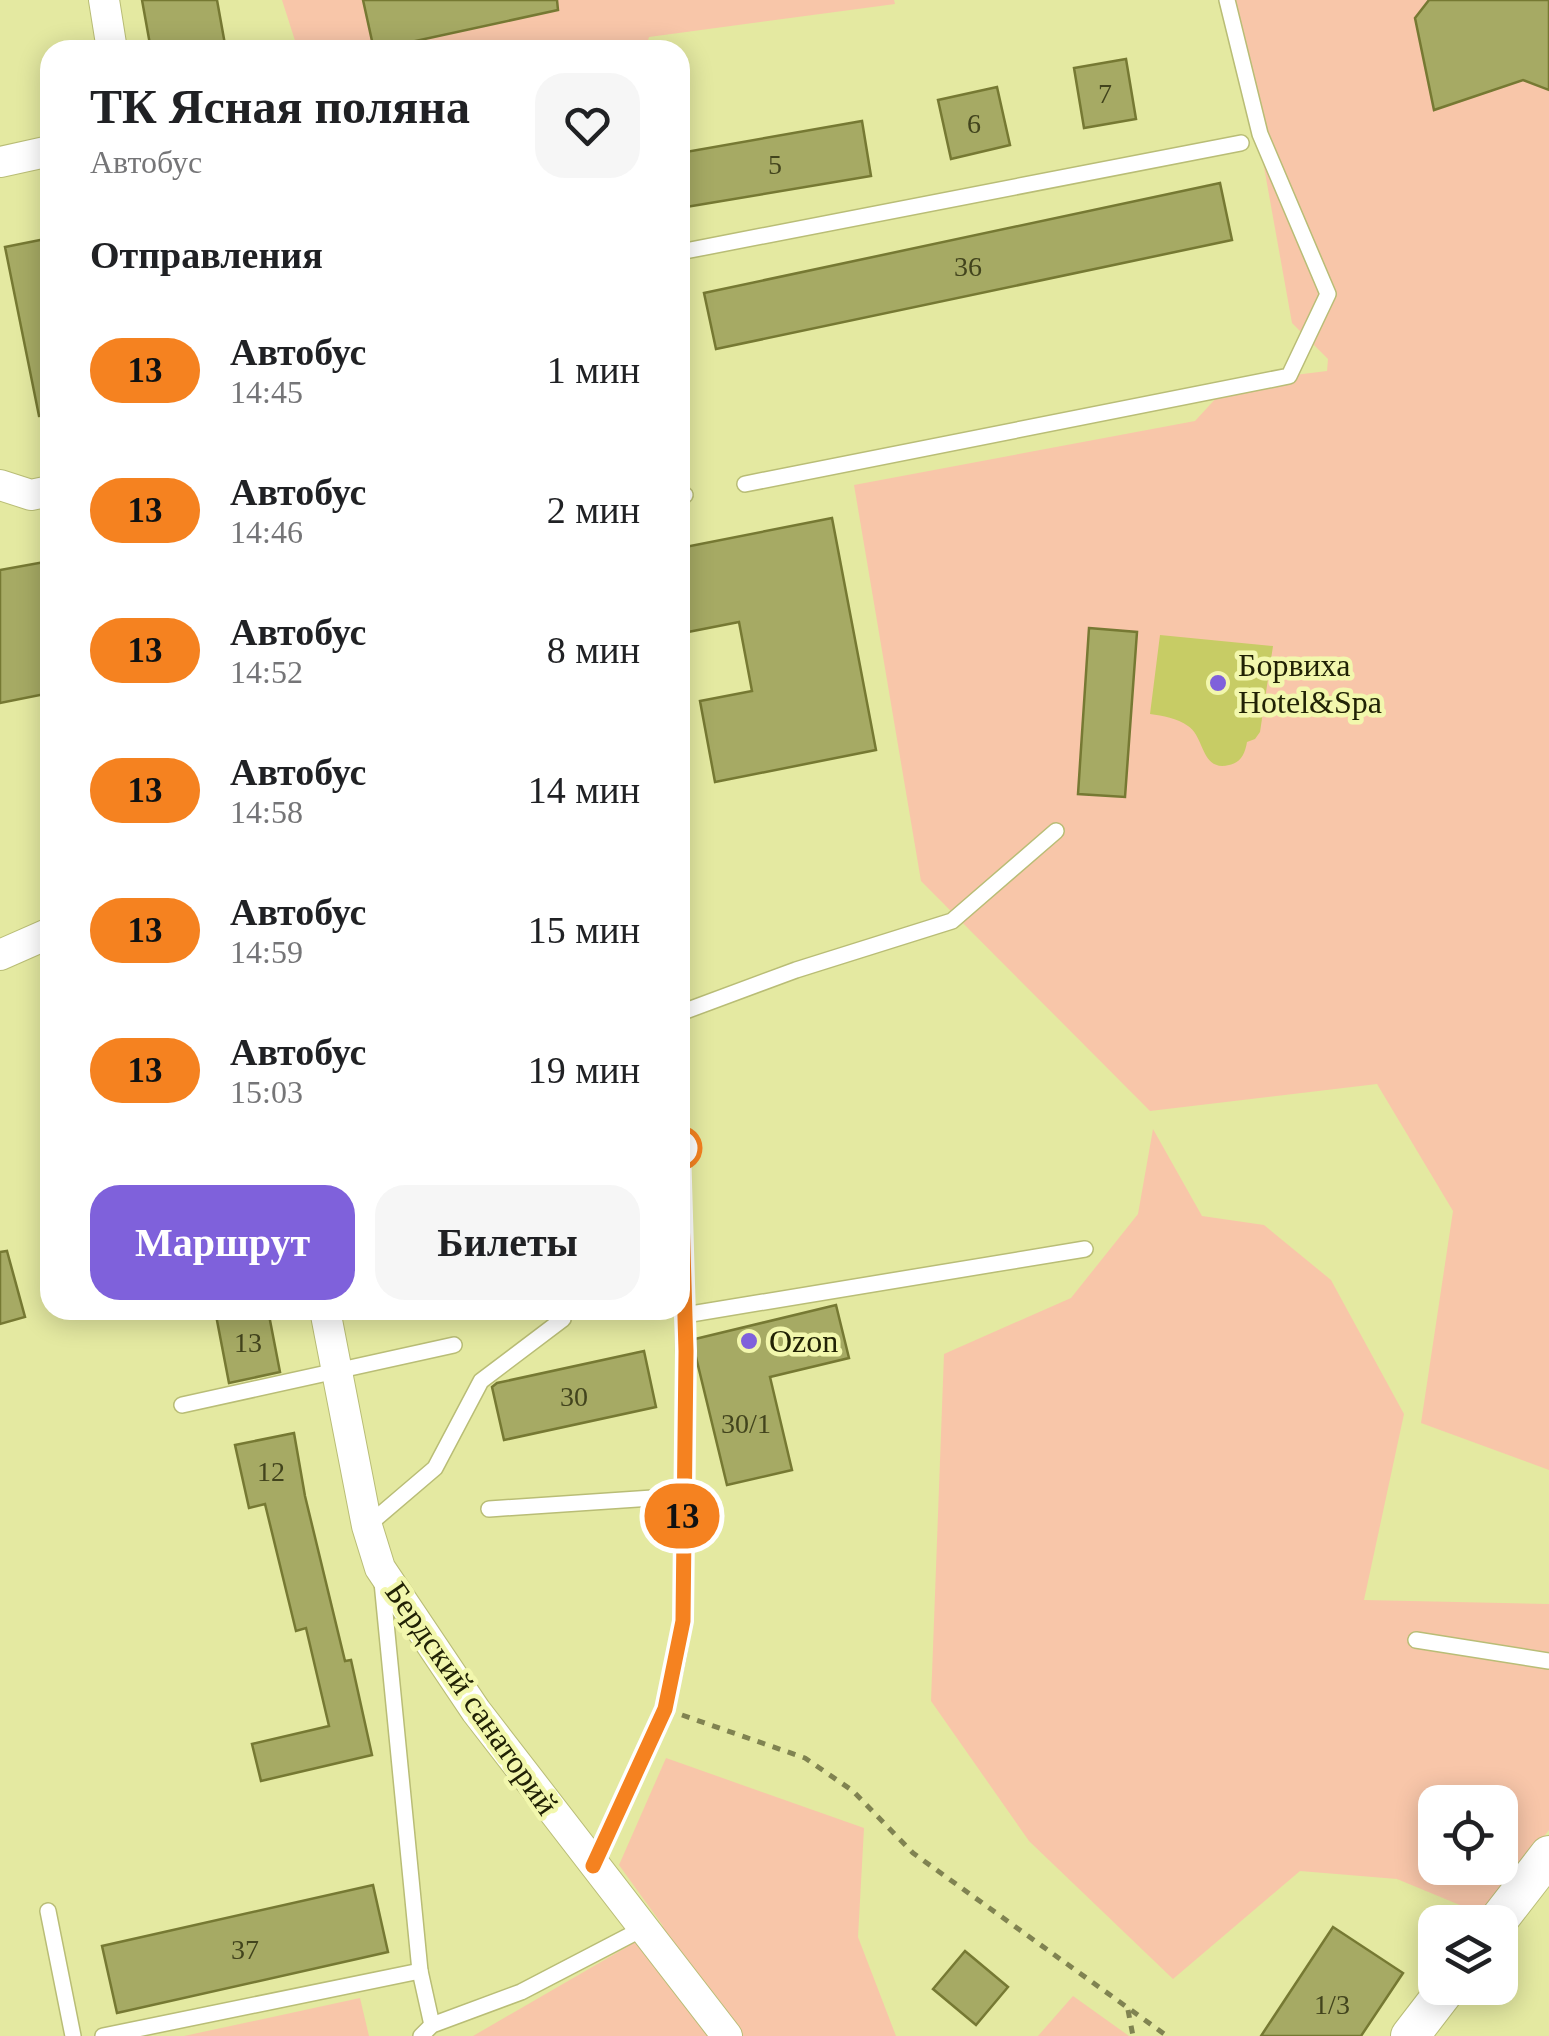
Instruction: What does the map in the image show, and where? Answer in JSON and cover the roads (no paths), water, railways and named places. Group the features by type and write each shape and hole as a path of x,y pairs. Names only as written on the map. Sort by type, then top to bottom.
{"street":[{"path":"104,0 110,40"},
{"path":"0,162 40,154"},
{"path":"0,484 31,495 40,493"},
{"path":"0,955 40,938"},
{"name":"Бердский санаторий","path":"326,1320 367,1526 380,1568 476,1711 727,2036"},
{"path":"1510,1905 1549,1855"},
{"path":"1410,2036 1434,2005"}],"lane":[{"path":"745,484 1289,376 1328,294 1260,134 1227,0"},
{"path":"690,250 1242,143"},
{"path":"690,1009 796,970 952,922 1056,831"},
{"path":"690,1314 1085,1249"},
{"path":"367,1526 434,1468 482,1381 563,1320"},
{"path":"593,1866 665,1709 683,1621 686,1320"},
{"path":"182,1405 454,1345"},
{"path":"489,1509 682,1496"},
{"path":"380,1568 426,2030 521,1992 642,1929"},
{"path":"1416,1640 1549,1660"},
{"path":"48,1911 73,2036"},
{"path":"104,2036 420,1971"}],"place":[{"name":"Борвиха Hotel&Spa","path":"1218,683"},
{"name":"Ozon","path":"749,1341"}]}
